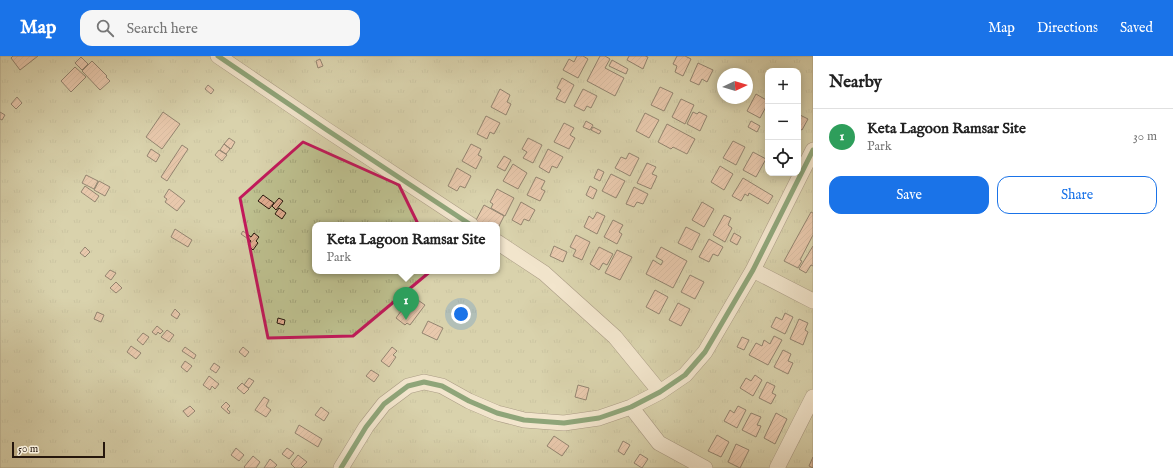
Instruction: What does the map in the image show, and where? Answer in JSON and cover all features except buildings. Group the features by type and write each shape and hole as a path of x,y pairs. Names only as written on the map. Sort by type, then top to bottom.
{"street":[{"path":"218,56 466,222"},
{"path":"341,468 366,427 384,404 408,386 424,382 442,386 469,401 496,413 524,420 564,423 599,418 630,407 660,392 685,375 705,352 753,270 813,150"},
{"path":"500,244 544,274 614,337 660,392"},
{"path":"753,270 813,301"},
{"path":"777,468 813,397"},
{"path":"630,407 659,443 705,468"}],"highlighted area":[{"path":"303,142 399,185 438,265 353,336 268,338 240,198"}],"green space":[{"path":"0,56 813,56 813,468 0,468"}],"cycle path":[{"path":"218,56 466,222"},
{"path":"341,468 366,427 384,404 408,386 424,382 442,386 469,401 497,413 524,420 564,423 599,418 631,407 660,392 685,375 705,352 753,270 813,150"}],"place":[{"name":"Keta Lagoon Ramsar Site","path":"406,320"}]}
